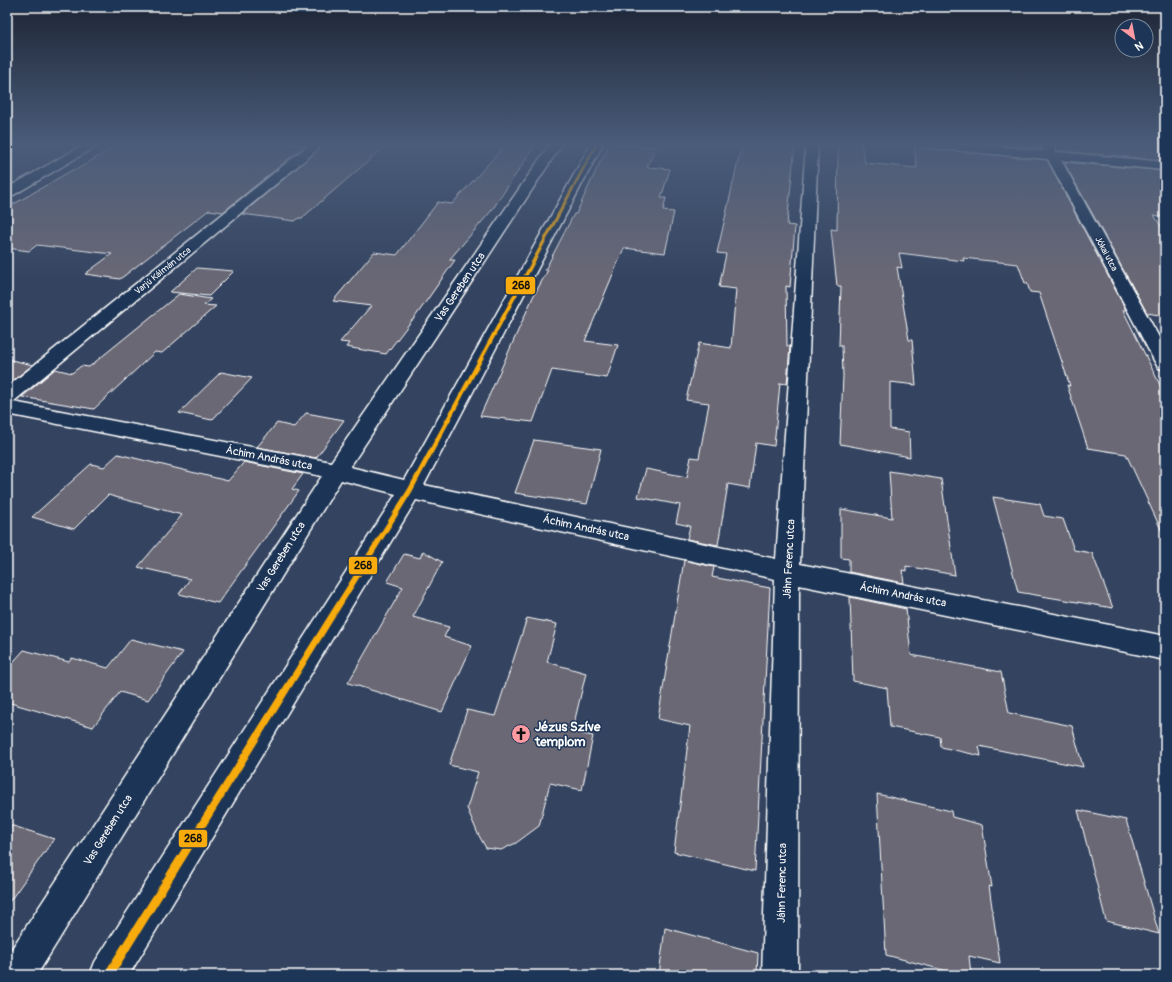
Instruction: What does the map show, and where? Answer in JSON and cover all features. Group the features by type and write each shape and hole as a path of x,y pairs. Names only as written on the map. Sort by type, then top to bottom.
{"street":[{"name":"Varjú Kálmán utca","path":"7,397 262,190"},
{"name":"Vas Gereben utca","path":"16,975 336,471 525,190"},
{"path":"108,975 410,490 572,190"},
{"name":"Jáhn Ferenc utca","path":"780,975 788,572 809,190"},
{"name":"Jókai utca","path":"1071,190 1165,364"},
{"name":"Áchim András utca","path":"7,407 336,471 410,490 788,572 1165,648"}],"building":[{"path":"38,190 250,190 223,212 209,210 120,279 85,274 112,254 37,245 29,251 7,248 7,208"},
{"path":"271,190 335,190 302,218 295,221 242,214"},
{"path":"465,190 505,190 492,210 449,260 455,260 413,320 386,354 346,347 349,343 340,342 371,306 333,301 374,252 397,255 438,202 452,204"},
{"path":"587,190 664,190 661,198 666,198 663,211 674,212 665,253 624,248 585,341 618,345 607,378 552,370 533,422 480,416 533,297 548,270 545,270 574,214 576,214"},
{"path":"731,190 790,190 787,225 795,226 790,287 786,286 787,346 790,346 787,384 780,383 774,446 756,443 750,488 728,484 718,545 687,539 690,526 676,523 680,505 638,497 646,469 687,477 691,457 699,458 709,403 686,400 699,343 731,348 736,289 719,287 726,254 717,253"},
{"path":"837,190 1063,190 1126,310 1123,310 1165,395 1165,538 1126,454 1088,448 1067,385 1070,386 1039,293 1030,292 1018,264 963,258 964,261 899,253 902,268 897,267 909,340 912,340 916,385 890,382 890,429 909,432 910,457 840,444 843,376 842,346 839,346 841,286 837,286 831,229 837,230"},
{"path":"1079,190 1165,190 1165,217 1154,215 1165,233 1165,316 1147,313"},
{"path":"197,268 234,271 209,296 170,292"},
{"path":"179,294 211,299 204,305 216,306 162,353 155,352 94,409 22,397 55,369 72,373 81,366 89,367"},
{"path":"7,359 33,365 7,385"},
{"path":"221,372 252,378 212,420 179,413"},
{"path":"306,413 344,420 316,458 257,447 277,423 294,427"},
{"path":"534,440 601,449 587,504 515,493"},
{"path":"118,454 228,481 244,462 303,474 292,489 299,491 218,603 179,594 190,579 138,567 182,515 108,495 74,529 32,517 91,464 104,467"},
{"path":"889,471 941,479 955,575 906,566 906,571 902,570 904,583 849,572 849,559 841,558 841,509 892,518"},
{"path":"993,497 1040,504 1044,516 1063,519 1074,550 1092,553 1113,608 1018,592"},
{"path":"423,551 442,562 413,617 449,627 444,637 472,646 442,712 348,683 403,587 387,582 404,554 420,558"},
{"path":"684,560 714,567 712,577 770,588 755,871 674,852 690,726 658,719"},
{"path":"850,597 906,609 911,655 1001,672 1009,713 1072,726 1083,767 979,746 981,756 941,747 940,737 890,727 887,688 853,681"},
{"name":"Jézus Szíve templom","path":"527,618 557,624 547,662 586,673 572,732 593,736 582,790 550,783 539,826 516,843 501,850 486,848 478,834 467,808 478,772 449,765 467,710 495,716"},
{"path":"131,639 183,652 148,700 120,692 93,727 7,702 7,669 24,650 69,662 72,658 108,668"},
{"path":"877,794 951,811 952,817 982,825 992,887 989,886 1000,963 969,956 971,975 962,975 886,955"},
{"path":"1078,810 1126,820 1159,934 1106,921"},
{"path":"7,824 54,839 7,905"},
{"path":"665,928 758,953 757,975 659,975"}],"transit line":[{"name":"268","path":"108,975 410,490 572,190"}],"place":[{"name":"Jézus Szíve templom","path":"521,734"}]}
